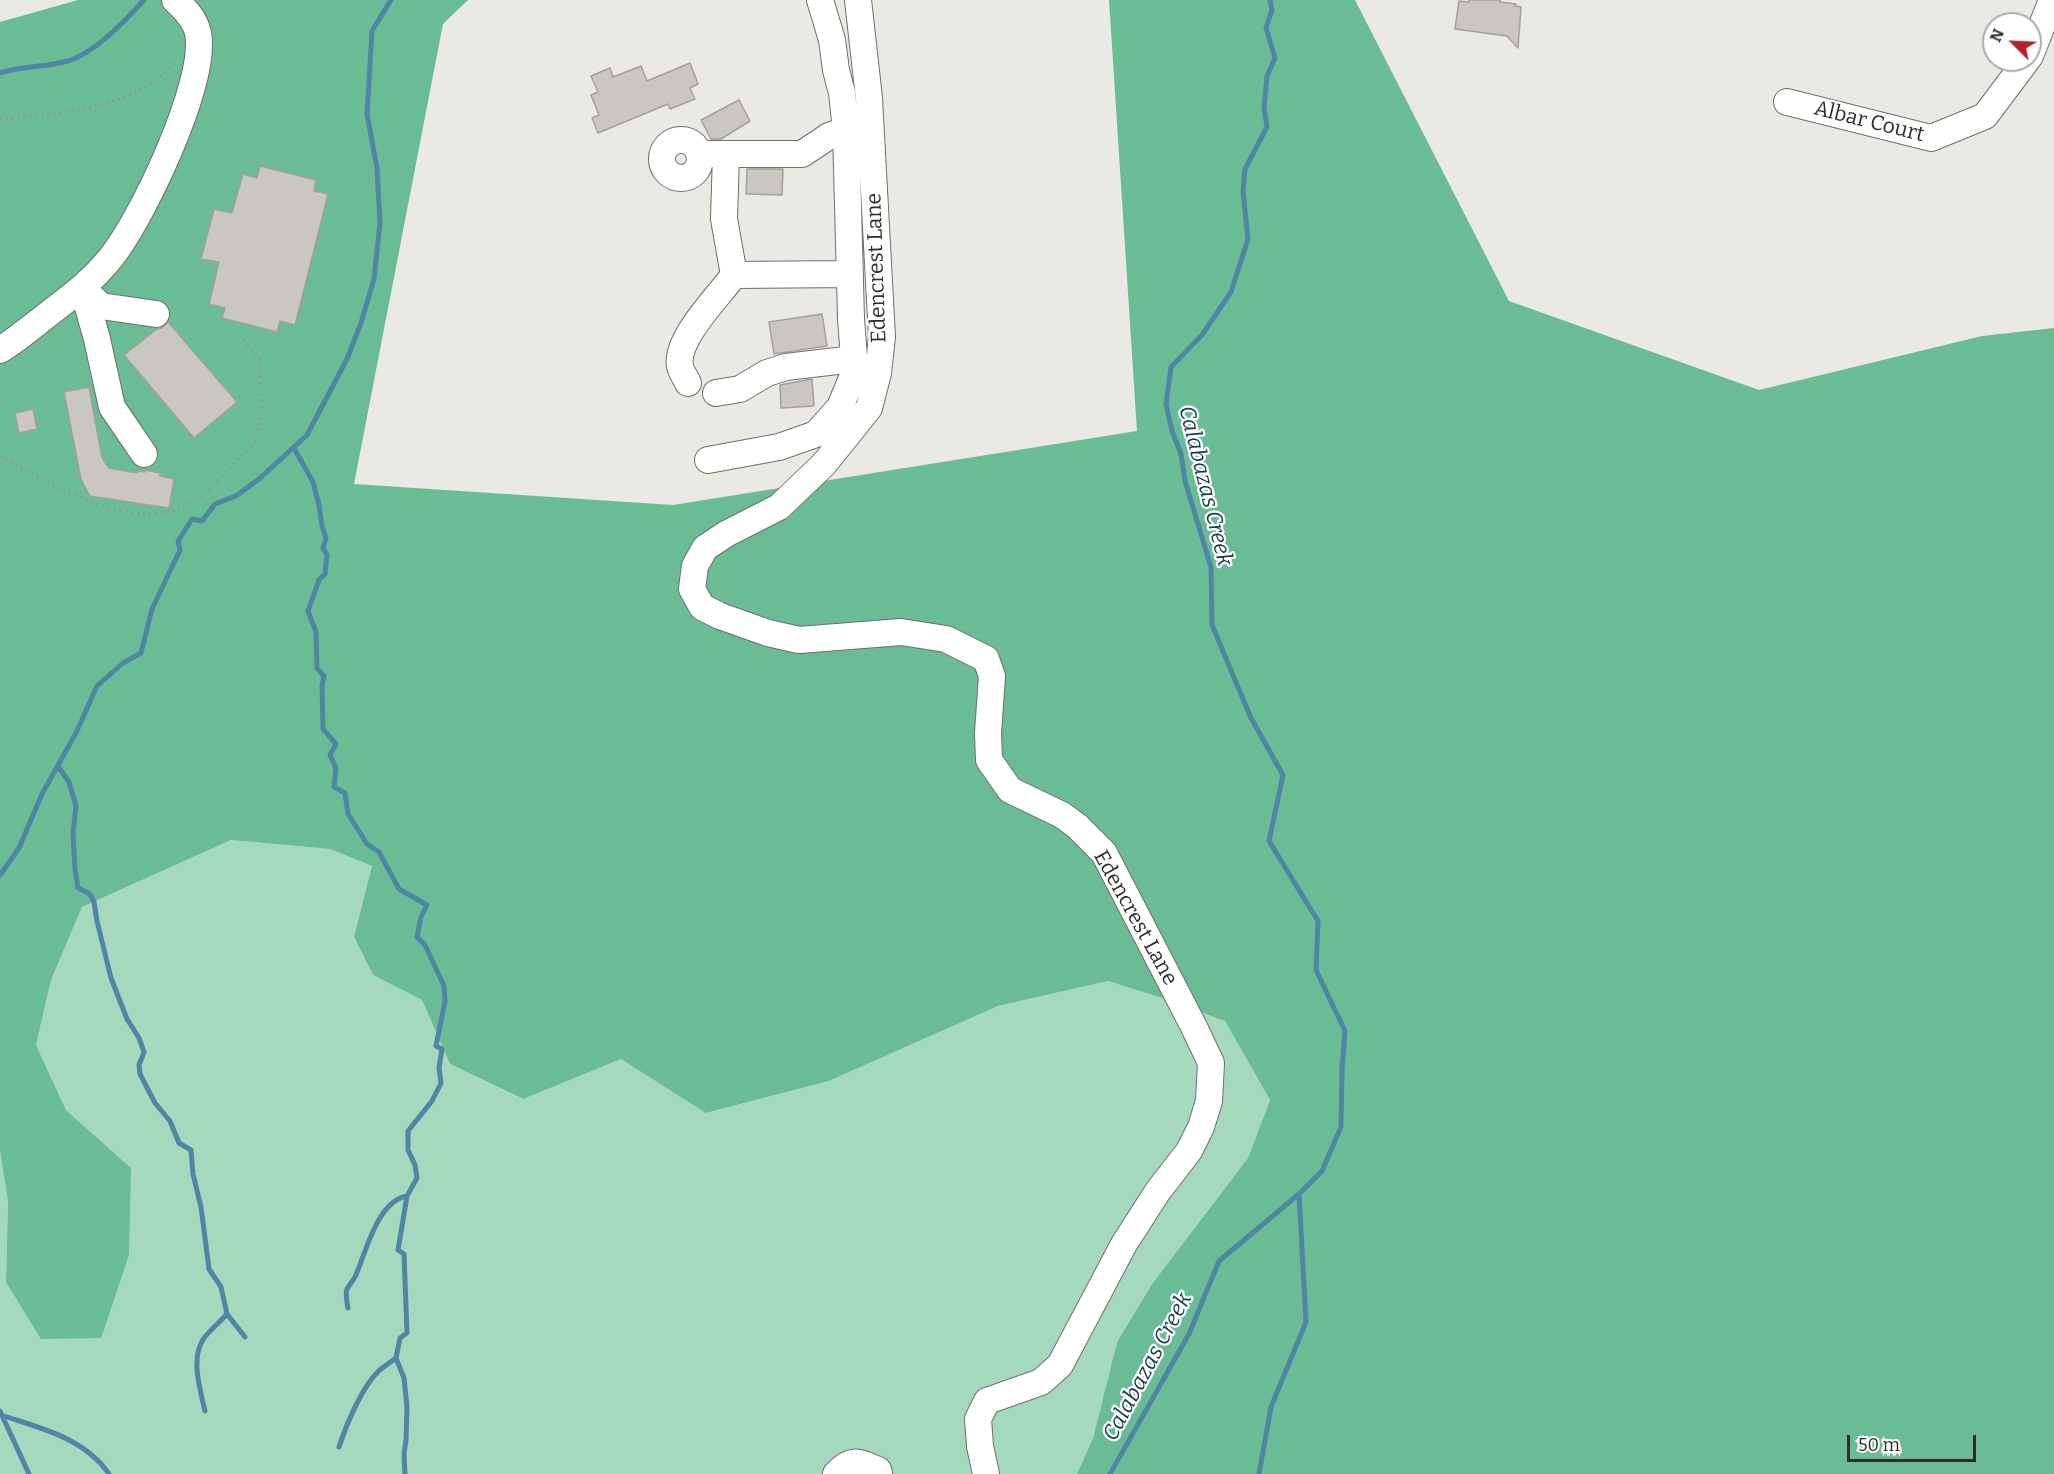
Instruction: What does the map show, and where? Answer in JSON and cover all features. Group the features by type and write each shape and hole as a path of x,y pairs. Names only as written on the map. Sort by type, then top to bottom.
{"street":[{"path":"0,350 83,289 110,259 135,222 155,183 178,130 197,66 198,34 187,10 175,0"},
{"path":"708,460 779,447 816,434 840,407 855,371 846,130 832,40 820,0"},
{"name":"Edencrest Lane","path":"858,0 869,99 882,337 878,373 869,408 824,464 779,507 726,534 705,548 695,566 692,589 702,607 768,633 799,640 901,632 946,639 986,659 992,676 988,733 989,760 1010,790 1062,815 1077,826 1104,853 1211,1063 1209,1101 1190,1151 1158,1191 1124,1244 1060,1365 1041,1382 987,1401 978,1419 980,1446 986,1474"},
{"path":"2042,25 2052,0"},
{"name":"Albar Court","path":"1787,102 1931,138 1985,116 2018,72"},
{"path":"699,154 802,153 829,136 846,130"},
{"path":"688,383 680,366 681,350 702,315 734,275 724,219 726,154"},
{"path":"734,275 850,274"},
{"path":"83,289 100,306 156,314"},
{"path":"83,289 112,407 144,454"},
{"path":"716,393 740,389 766,373 786,367 854,359"},
{"path":"836,1474 844,1464 859,1462 878,1470 879,1474"}],"path":[{"path":"0,119 61,114 122,97 147,85 177,60"},
{"path":"0,456 58,488 116,510 141,514 170,513 203,496 255,442 262,410 260,360 238,334"}],"green space":[{"path":"78,0 468,0 443,24 354,484 673,505 1137,431 1109,0 1355,0 1509,301 1759,390 1982,336 2054,328 2054,1474 1077,1474 1093,1438 1117,1342 1152,1284 1248,1158 1270,1100 1225,1021 1108,981 998,1006 829,1081 706,1113 621,1059 523,1099 450,1064 422,1000 373,975 354,937 372,866 330,849 231,840 82,907 51,980 36,1045 66,1110 131,1168 129,1255 101,1338 41,1339 6,1282 8,1201 0,1150 0,22"},
{"path":"231,840 330,849 372,866 354,937 373,975 422,1000 450,1064 522,1099 621,1059 707,1113 829,1081 998,1006 1108,981 1225,1021 1270,1100 1248,1158 1152,1284 1117,1342 1093,1438 1077,1474 0,1474 0,1150 8,1201 6,1282 131,1168 66,1110 36,1045 51,980 82,907"}],"building":[{"path":"1469,0 1500,0 1500,2 1521,7 1518,48 1507,36 1455,29 1459,1 1469,2"},
{"path":"690,63 698,84 690,88 695,99 670,109 668,104 598,133 592,118 599,115 591,95 598,92 591,76 610,68 613,77 641,66 647,81"},
{"path":"739,100 750,121 721,139 711,139 701,120"},
{"path":"260,166 316,180 314,191 328,194 295,325 280,321 277,332 222,318 225,308 209,304 219,262 201,259 214,209 232,213 243,174 257,178"},
{"path":"747,169 783,169 782,195 746,194"},
{"path":"822,314 827,346 774,354 769,322"},
{"path":"168,322 237,402 194,438 124,355"},
{"path":"812,379 814,406 781,408 780,385"},
{"path":"89,387 102,458 109,468 137,473 146,470 174,479 169,508 90,496 81,479 64,392"},
{"path":"33,409 37,429 19,433 15,413"}],"waterway":[{"path":"0,73 56,64 86,53 107,37 144,0"},
{"path":"0,875 19,848 42,794 76,733 97,686 123,663 141,653 152,609 180,550 178,541 192,519 202,521 215,504 236,496 259,479 307,435 347,359 374,279 380,223 377,168 367,114 372,31 391,0"},
{"name":"Calabazas Creek","path":"1110,1474 1189,1334 1219,1261 1299,1194 1322,1171 1341,1127 1345,1031 1316,970 1318,921 1269,841 1283,775 1251,718 1212,625 1211,567 1185,481 1181,454 1172,431 1166,404 1171,367 1202,335 1231,292 1248,239 1243,191 1245,169 1267,127 1264,108 1267,76 1275,58 1266,28 1272,10 1270,0"},
{"path":"294,448 313,482 326,538 323,548 327,555 325,574 319,580 308,611 316,632 317,668 324,676 322,685 323,729 336,744 330,755 336,768 334,787 345,793 348,814 367,844 379,852 399,889 427,905 421,917 417,937 425,945 444,986 445,1001 436,1046 442,1049 439,1068 441,1083 432,1101 408,1131 408,1150 415,1165 417,1178 407,1196 398,1250 404,1254 407,1333 400,1338 396,1358 404,1378 407,1407 405,1474"},
{"path":"58,766 69,782 76,806 73,833 78,888 90,894 94,902 111,978 127,1019 139,1038 144,1052 139,1065 140,1074 155,1103 170,1121 179,1143 191,1150 209,1269 221,1287 227,1314 204,1338 200,1346 197,1374 205,1411"},
{"path":"1259,1474 1271,1407 1306,1322 1299,1194"},
{"path":"348,1308 347,1289 355,1277 380,1217 388,1207 407,1196"},
{"path":"227,1314 245,1337"},
{"path":"339,1447 368,1384 381,1369 396,1358"},
{"path":"0,1411 29,1474"},
{"path":"1,1415 46,1430 75,1443 87,1451 109,1474"}]}
